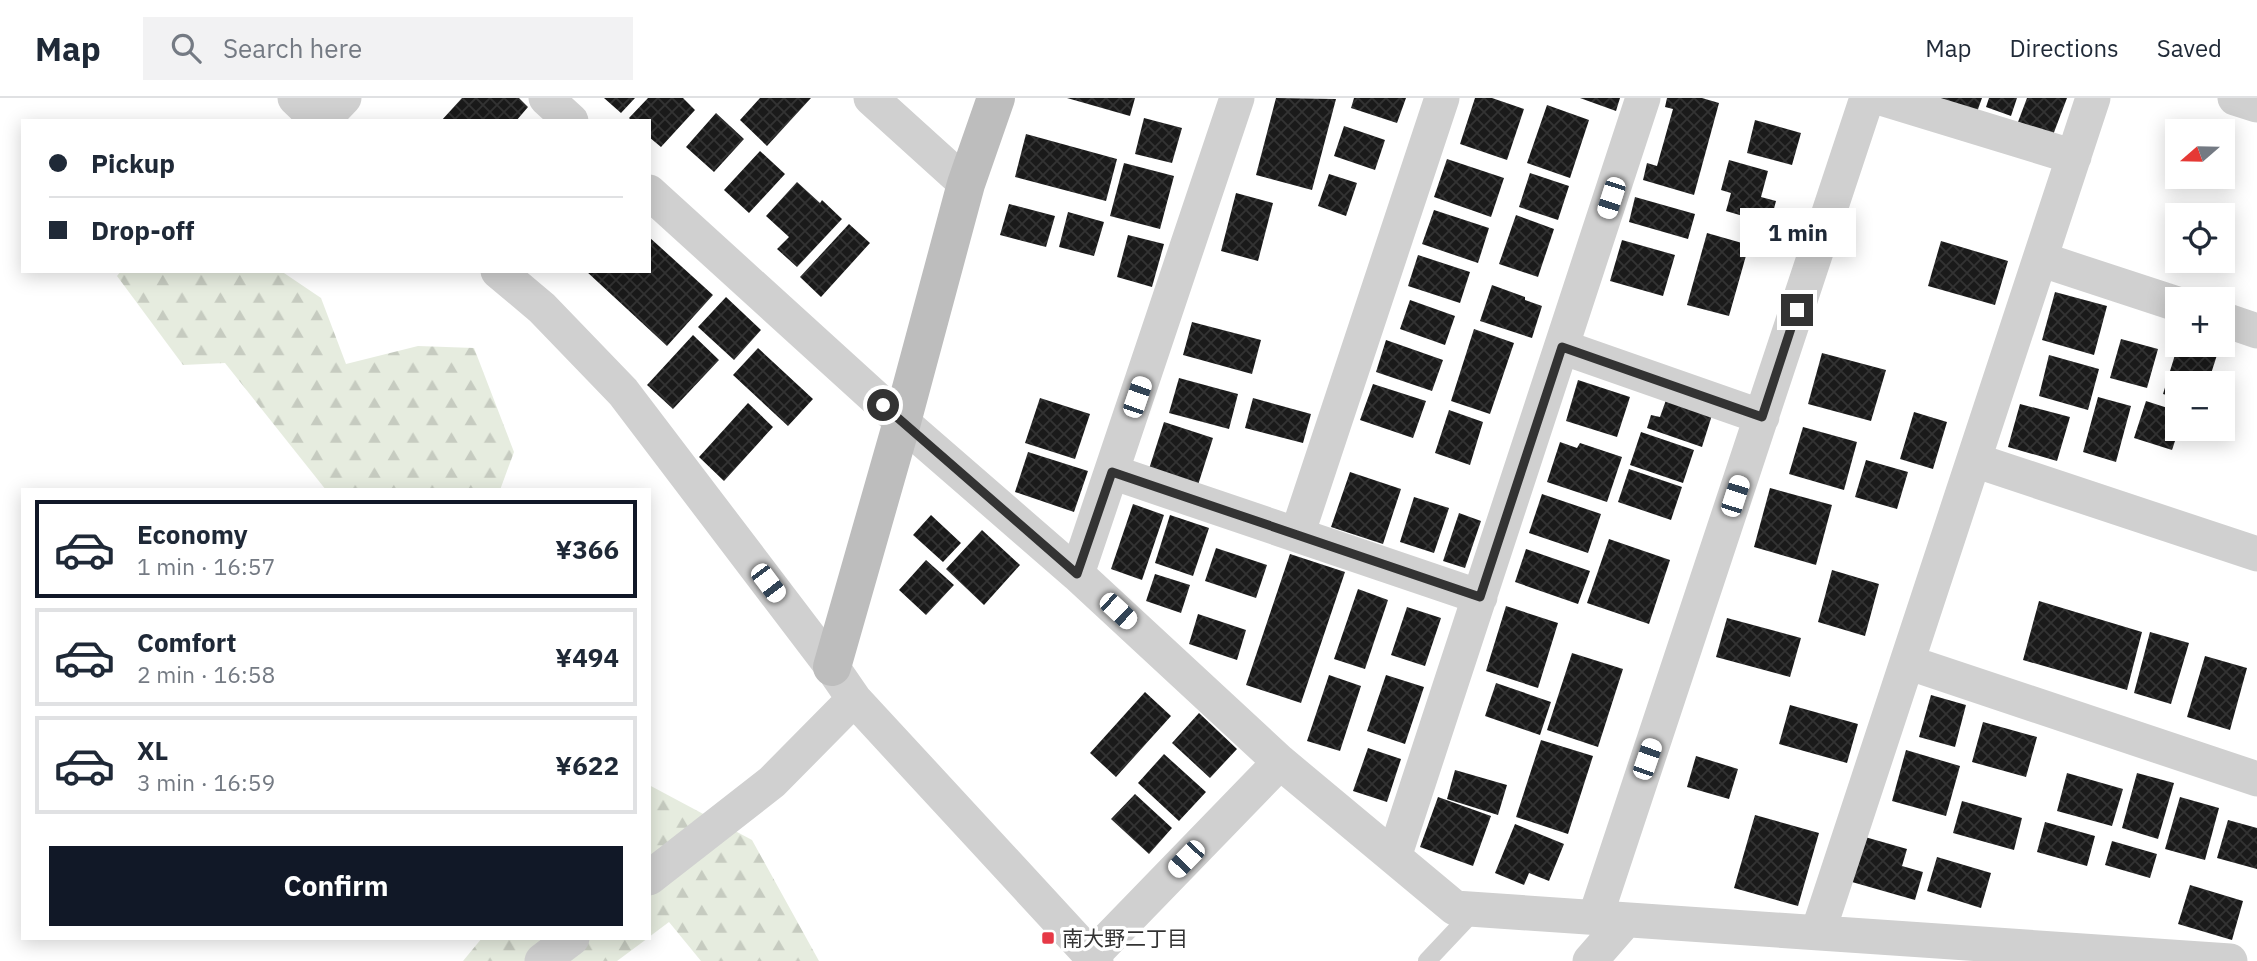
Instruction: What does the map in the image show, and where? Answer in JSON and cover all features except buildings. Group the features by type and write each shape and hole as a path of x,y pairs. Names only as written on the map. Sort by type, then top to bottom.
{"street":[{"path":"295,98 319,119"},
{"path":"323,119 344,98"},
{"path":"546,98 569,119"},
{"path":"871,98 966,184"},
{"path":"832,667 966,184 996,98"},
{"path":"1077,574 1237,98"},
{"path":"1297,535 1441,98"},
{"path":"1394,857 1643,98"},
{"path":"1590,961 1610,919 1762,417 1867,98"},
{"path":"1881,98 2074,157"},
{"path":"1818,932 2094,98"},
{"path":"2235,98 2257,105"},
{"path":"651,194 902,422 1077,574 1280,762 1455,908 1818,932 1915,950 2230,961"},
{"path":"2040,259 2165,300"},
{"path":"500,273 542,308 623,392 854,699 1094,959 1280,762"},
{"path":"2235,323 2257,331"},
{"path":"1562,347 1762,417"},
{"path":"1974,460 2257,554"},
{"path":"1112,472 1480,597"},
{"path":"1907,662 2257,779"},
{"path":"651,876 772,782 854,699"},
{"path":"542,961 569,940"}],"lane":[{"path":"1427,961 1475,910"}],"green space":[{"path":"119,273 284,273 321,298 346,364 418,346 474,348 514,452 501,488 324,488 225,363 183,365 117,276"},
{"path":"651,786 752,840 819,961 701,961 669,922 651,936"},
{"path":"480,940 645,940 617,961 463,961"}],"place":[{"name":"南大野二丁目","path":"1048,938"}],"route":[{"path":"883,405 1077,574 1112,472 1480,597 1562,347 1762,417 1797,310"}]}
